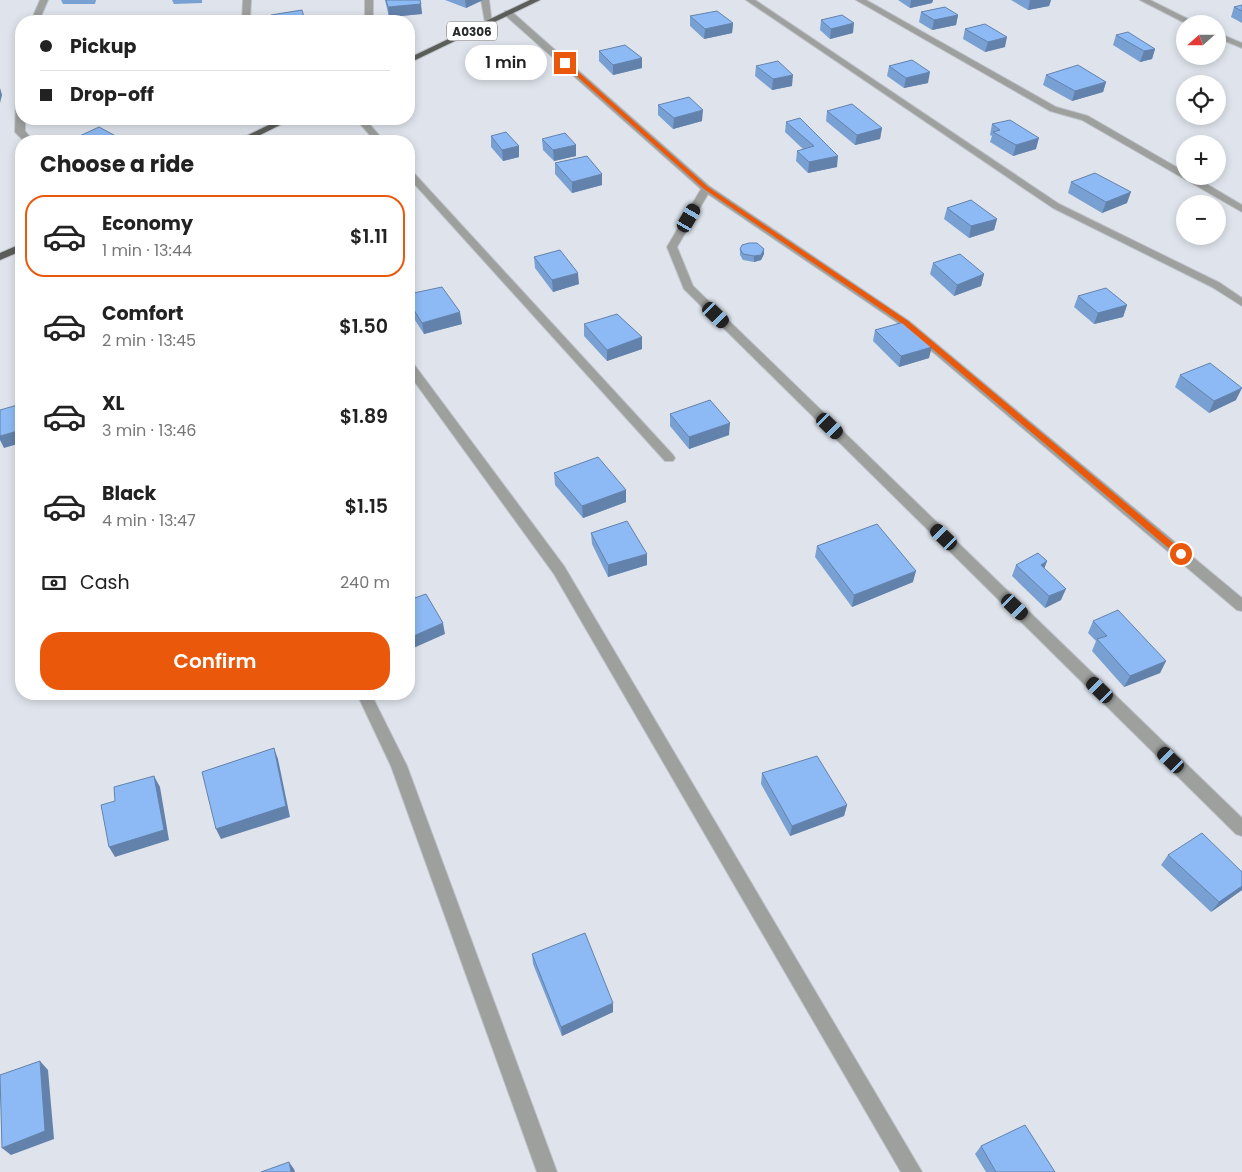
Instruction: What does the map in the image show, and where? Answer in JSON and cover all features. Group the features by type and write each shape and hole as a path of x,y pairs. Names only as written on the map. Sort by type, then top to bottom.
{"highway":[{"name":"A0306","path":"415,58 536,0"},
{"path":"256,135 276,125"},
{"path":"0,257 15,249"}],"street":[{"path":"38,15 44,0"},
{"path":"246,15 247,0"},
{"path":"369,0 369,15"},
{"path":"484,0 489,22"},
{"path":"750,0 1056,206 1216,285 1242,303"},
{"path":"860,0 1053,109 1085,118 1176,171"},
{"path":"1144,0 1176,15"},
{"path":"508,13 706,188 905,323 1242,606"},
{"path":"1226,39 1242,46"},
{"path":"365,125 375,135"},
{"path":"415,180 669,458"},
{"path":"1201,185 1242,209"},
{"path":"706,188 672,247 688,287 1242,829"},
{"path":"415,374 559,570 912,1172"},
{"path":"367,700 399,766 547,1172"}],"building":[{"path":"386,0 420,0 421,4 388,7"},
{"path":"1242,5 1242,11 1234,7"},
{"path":"945,7 958,15 934,20 921,12"},
{"path":"302,10 303,15 271,15"},
{"path":"717,11 733,23 705,29 690,16"},
{"path":"842,15 854,23 831,29 821,20"},
{"path":"985,24 1007,37 988,42 965,29"},
{"path":"1128,32 1155,49 1144,51 1116,35"},
{"path":"625,45 642,58 613,65 599,51"},
{"path":"912,60 930,72 906,78 889,66"},
{"path":"778,61 793,75 773,79 756,66"},
{"path":"1078,65 1106,82 1075,91 1046,75"},
{"path":"689,97 703,110 674,118 658,105"},
{"path":"852,104 882,128 857,135 827,111"},
{"path":"800,118 838,156 809,162 797,151 814,146 786,122"},
{"path":"1010,120 1039,138 1016,145 993,132 1000,130 992,124"},
{"path":"99,127 114,135 82,135"},
{"path":"506,132 519,146 502,150 491,136"},
{"path":"565,133 576,145 553,150 542,139"},
{"path":"587,156 602,174 572,182 555,163"},
{"path":"1095,173 1131,192 1106,202 1071,182"},
{"path":"971,200 997,219 971,226 947,208"},
{"path":"757,243 764,249 761,255 743,254 740,249 742,245"},
{"path":"560,250 578,273 552,280 534,257"},
{"path":"960,254 984,274 957,285 933,263"},
{"path":"442,287 460,312 422,323 415,312 415,293"},
{"path":"1106,288 1127,305 1098,313 1078,296"},
{"path":"617,314 642,337 607,350 584,324"},
{"path":"904,322 932,347 901,356 875,330"},
{"path":"1210,363 1242,388 1214,401 1180,375"},
{"path":"710,400 730,423 689,437 670,414"},
{"path":"15,406 15,432 0,436 0,410"},
{"path":"598,457 626,490 582,506 554,473"},
{"path":"627,521 647,554 608,565 591,533"},
{"path":"877,524 916,571 854,595 817,546"},
{"path":"1038,553 1047,561 1041,565 1066,589 1049,596 1016,565"},
{"path":"426,594 443,623 415,635 415,598"},
{"path":"1118,610 1166,661 1130,676 1097,639 1107,636 1093,621"},
{"path":"274,748 286,806 216,829 202,772"},
{"path":"817,756 847,805 792,826 762,773"},
{"path":"154,776 164,830 109,847 101,805 115,801 114,787"},
{"path":"1202,833 1242,872 1242,886 1219,902 1168,855"},
{"path":"585,933 613,1003 561,1027 532,954"},
{"path":"40,1061 45,1131 2,1148 0,1075"},
{"path":"1025,1125 1055,1172 996,1172 981,1146"},
{"path":"289,1162 291,1172 261,1172"}],"route":[{"path":"565,63 706,188 905,323 1181,554"}]}
